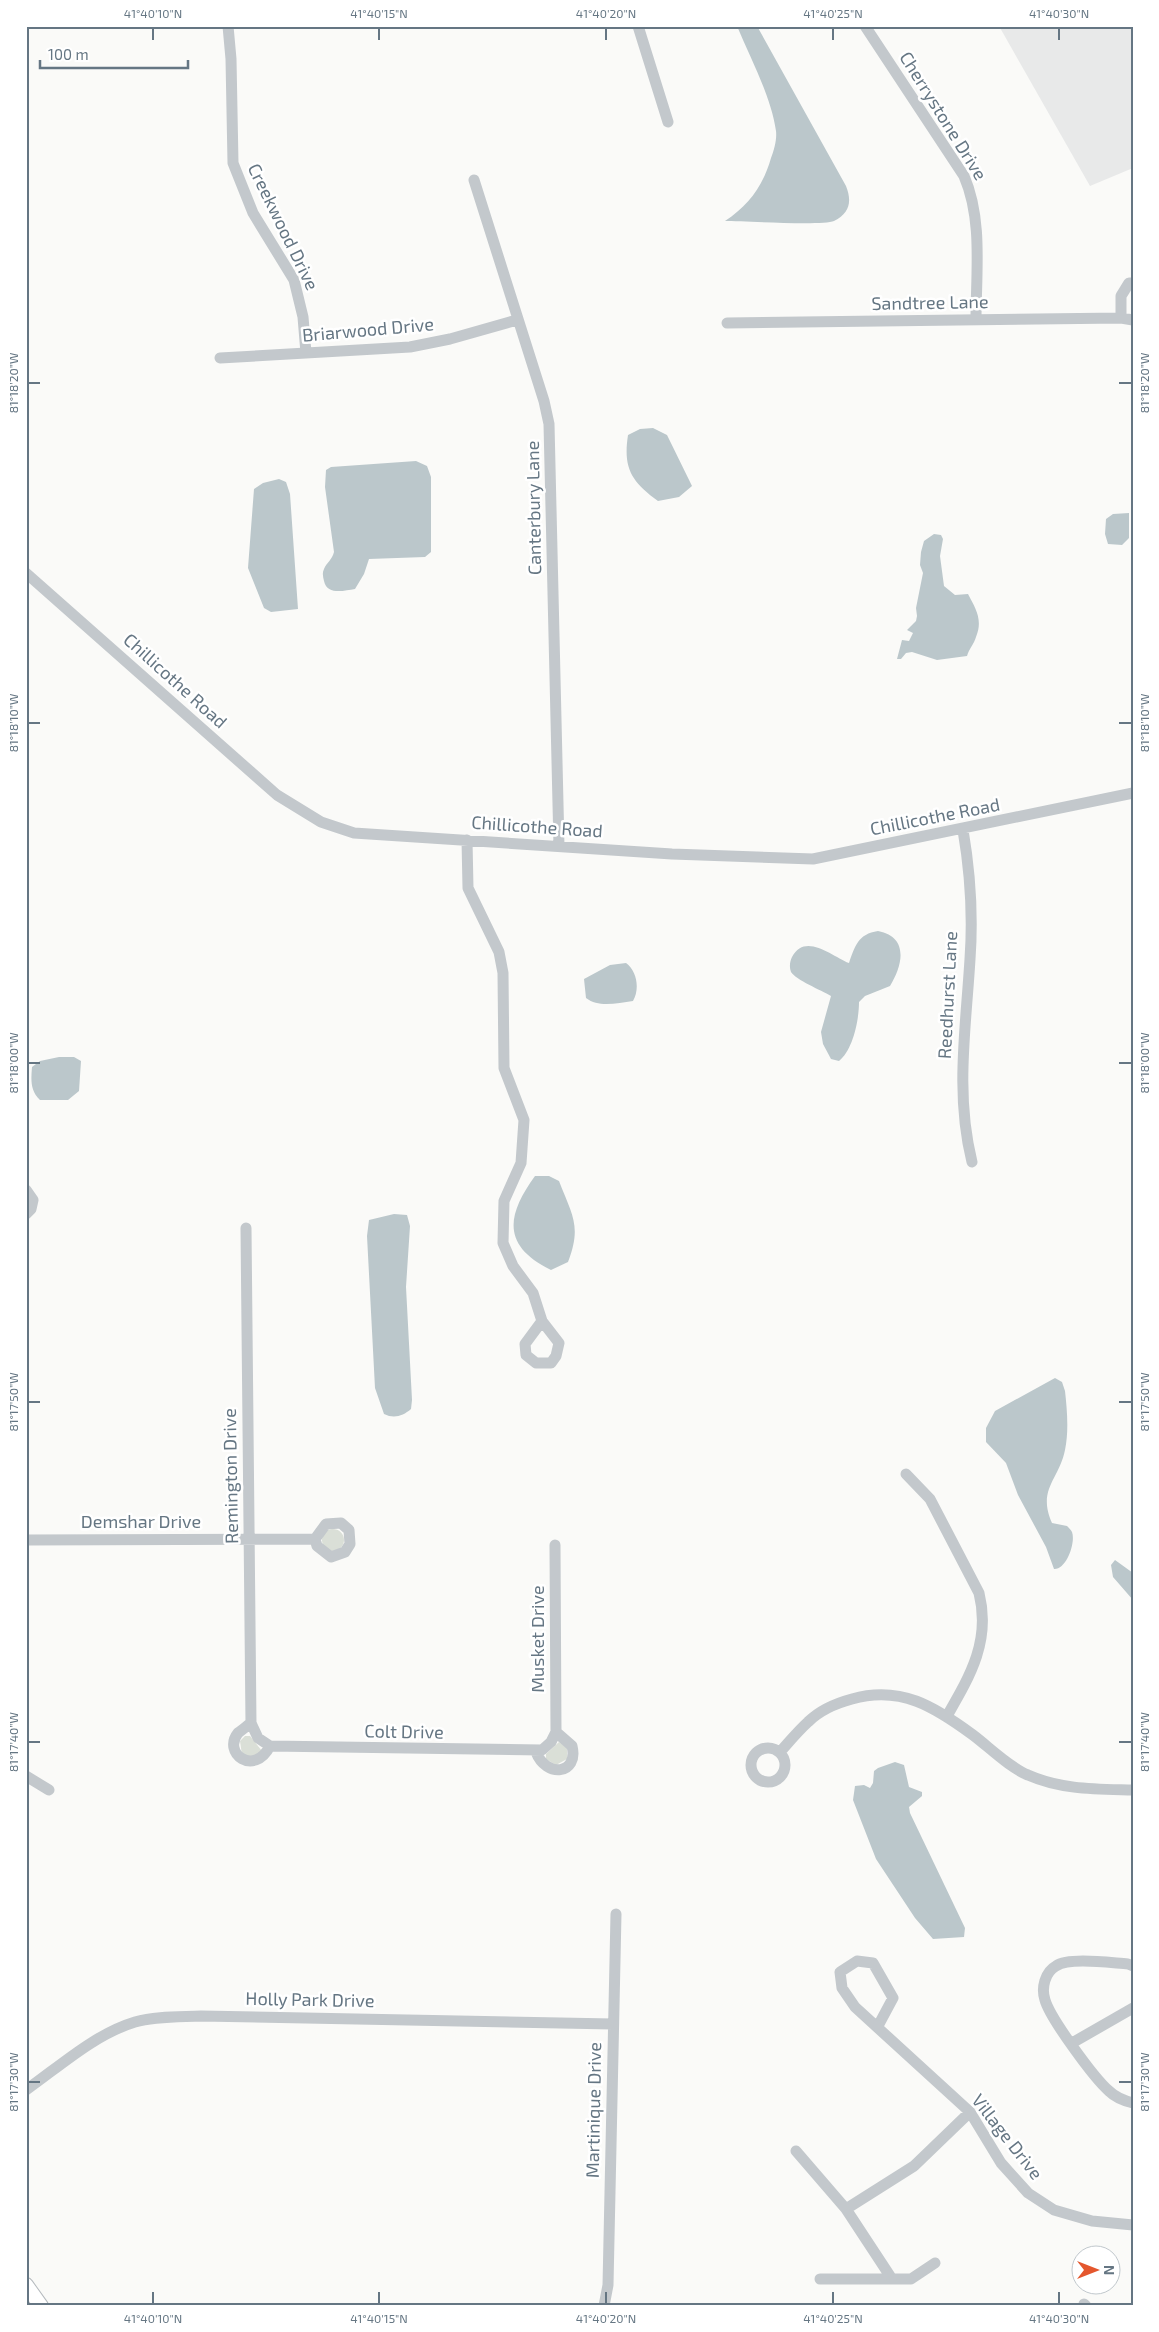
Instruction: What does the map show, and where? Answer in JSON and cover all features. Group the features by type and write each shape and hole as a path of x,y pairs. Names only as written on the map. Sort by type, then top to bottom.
{"main road":[{"path":"26,2285 41,2306"}],"street":[{"name":"Creekwood Drive","path":"228,26 231,59 233,163 254,213 294,280 303,317 306,353"},
{"path":"638,26 668,122"},
{"name":"Cherrystone Drive","path":"865,26 964,176 972,194 976,214 976,320"},
{"name":"Canterbury Lane","path":"474,180 544,401 549,424 560,846"},
{"path":"1121,318 1121,296 1129,283 1133,283"},
{"name":"Sandtree Lane","path":"727,323 1121,318 1133,320"},
{"name":"Briarwood Drive","path":"220,358 433,343 517,320"},
{"name":"Chillicothe Road","path":"26,573 277,795 321,822 354,833 758,858 813,859 963,830 1133,793"},
{"name":"Reedhurst Lane","path":"963,830 968,859 970,957 962,1050 963,1105 964,1126 972,1162"},
{"path":"467,840 468,888 499,952 503,973 504,1068 524,1120 521,1163 504,1202 503,1243 513,1266 533,1293 542,1321"},
{"path":"26,1190 33,1200 31,1209 26,1214"},
{"name":"Remington Drive","path":"246,1228 251,1723"},
{"path":"906,1474 930,1499 976,1586 982,1606 979,1651 969,1678 947,1716"},
{"name":"Demshar Drive","path":"26,1540 315,1539"},
{"name":"Musket Drive","path":"555,1545 556,1732"},
{"path":"780,1752 810,1720 840,1702 871,1694 902,1696 947,1716 1026,1774 1054,1785 1133,1790"},
{"path":"251,1723 258,1738 270,1746 266,1755 250,1762 242,1760 237,1755 234,1740 251,1723"},
{"path":"556,1732 572,1746 573,1756 569,1765 560,1770 549,1768 536,1752 546,1747 556,1732"},
{"name":"Colt Drive","path":"270,1746 536,1752"},
{"path":"26,1776 50,1790"},
{"name":"Martinique Drive","path":"604,2306 608,2285 616,1914"},
{"name":"Village Drive","path":"878,2026 893,1998 874,1963 857,1961 840,1972 842,1988 855,2007 970,2112 1001,2163 1028,2193 1054,2210 1092,2221 1133,2225"},
{"path":"1133,1966 1128,1964 1067,1962 1057,1965 1048,1972 1043,1989 1045,2001 1072,2043 1109,2091 1133,2103"},
{"path":"1072,2043 1133,2008"},
{"name":"Holly Park Drive","path":"26,2090 107,2035 134,2023 152,2019 201,2016 613,2024"},
{"path":"846,2209 914,2166 970,2112"},
{"path":"796,2151 846,2209 892,2280"},
{"path":"820,2280 911,2280 935,2264"}],"shaded area":[{"path":"737,26 757,26 846,186 849,197 848,206 843,214 834,221 799,223 725,221 748,201 759,186 768,168 776,138 770,105"},
{"path":"999,26 1133,26 1133,168 1090,186"},
{"path":"653,428 667,435 692,486 679,497 658,501 641,487 631,473 627,456 628,435 640,429"},
{"path":"416,461 427,466 431,477 431,552 425,557 369,559 364,574 355,589 336,591 328,588 324,581 323,572 334,552 325,487 326,470 331,467"},
{"path":"279,479 286,482 290,494 298,609 271,612 264,608 248,568 254,489 263,483"},
{"path":"1129,513 1129,538 1122,545 1108,544 1105,534 1106,519 1113,514"},
{"path":"934,534 941,535 943,539 940,556 944,586 955,595 968,594 978,615 978,631 967,656 937,660 912,652 906,653 901,659 897,659 902,640 909,641 913,633 907,630 916,621 917,616 916,608 923,573 920,565 921,552 924,541"},
{"path":"878,931 888,934 895,939 899,946 901,953 898,969 890,986 865,996 859,1002 856,1026 848,1050 839,1061 831,1059 823,1044 821,1032 831,996 803,982 794,975 790,968 791,959 797,950 804,946 811,946 827,951 849,963 858,942 866,935"},
{"path":"626,963 633,971 636,980 637,986 633,1001 602,1004 586,998 584,979 610,965"},
{"path":"59,1057 74,1057 81,1061 79,1091 68,1100 40,1100 33,1089 31,1080 32,1067 40,1061"},
{"path":"535,1176 549,1176 559,1181 574,1221 574,1239 568,1262 551,1270 535,1261 524,1251 517,1240 514,1229 514,1217 518,1204"},
{"path":"394,1214 407,1215 410,1226 406,1287 412,1400 411,1409 402,1415 388,1416 384,1414 375,1388 367,1236 369,1220"},
{"path":"1055,1378 1062,1382 1065,1391 1067,1435 1062,1460 1048,1493 1048,1511 1052,1523 1067,1526 1072,1532 1073,1543 1066,1561 1054,1569 1046,1547 1018,1495 1006,1463 986,1442 986,1428 995,1411"},
{"path":"333,1529 341,1532 344,1540 341,1548 333,1551 325,1548 322,1540 325,1532"},
{"path":"1115,1560 1133,1573 1133,1600 1113,1577 1111,1565"},
{"path":"245,1736 250,1736 262,1751 255,1758 242,1755 240,1741"},
{"path":"559,1742 567,1748 567,1759 556,1765 546,1759 546,1754"},
{"path":"895,1762 904,1765 909,1787 922,1792 922,1796 909,1807 910,1813 965,1928 964,1937 933,1939 915,1918 876,1859 853,1800 855,1786 864,1785 870,1788 873,1783 874,1771"}]}
